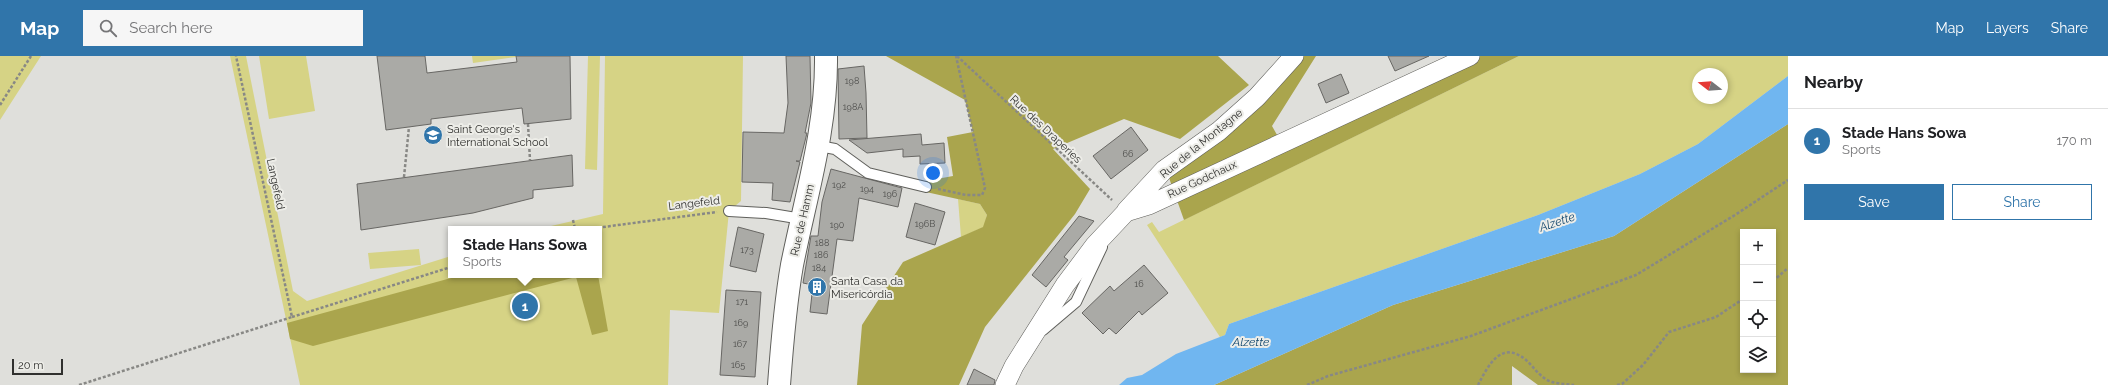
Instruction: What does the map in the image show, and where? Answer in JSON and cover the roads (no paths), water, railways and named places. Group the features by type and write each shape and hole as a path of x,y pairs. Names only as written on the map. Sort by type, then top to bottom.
{"main road":[{"name":"Rue de Hamm","path":"780,385 784,310 802,219 819,146 826,78 826,56"}],"street":[{"name":"Rue de la Montagne","path":"1126,212 1164,170 1219,131 1257,97 1294,56"},
{"name":"Rue Godchaux","path":"1005,385 1064,286 1111,228 1126,212 1149,205 1470,56"}],"lane":[{"path":"819,146 835,149 868,173 926,187"},
{"name":"Langefeld","path":"729,211 766,212 802,219"}],"water":[{"name":"Alzette","path":"1788,76 1788,124 1614,236 1393,305 1214,385 1119,385 1127,378 1142,375 1176,354 1225,335 1229,324 1538,215 1640,174 1698,144"}],"place":[{"name":"Saint George's International School","path":"433,135"},
{"name":"Santa Casa da Misericórdia","path":"817,287"},
{"name":"Stade Hans Sowa","path":"525,306"}]}
